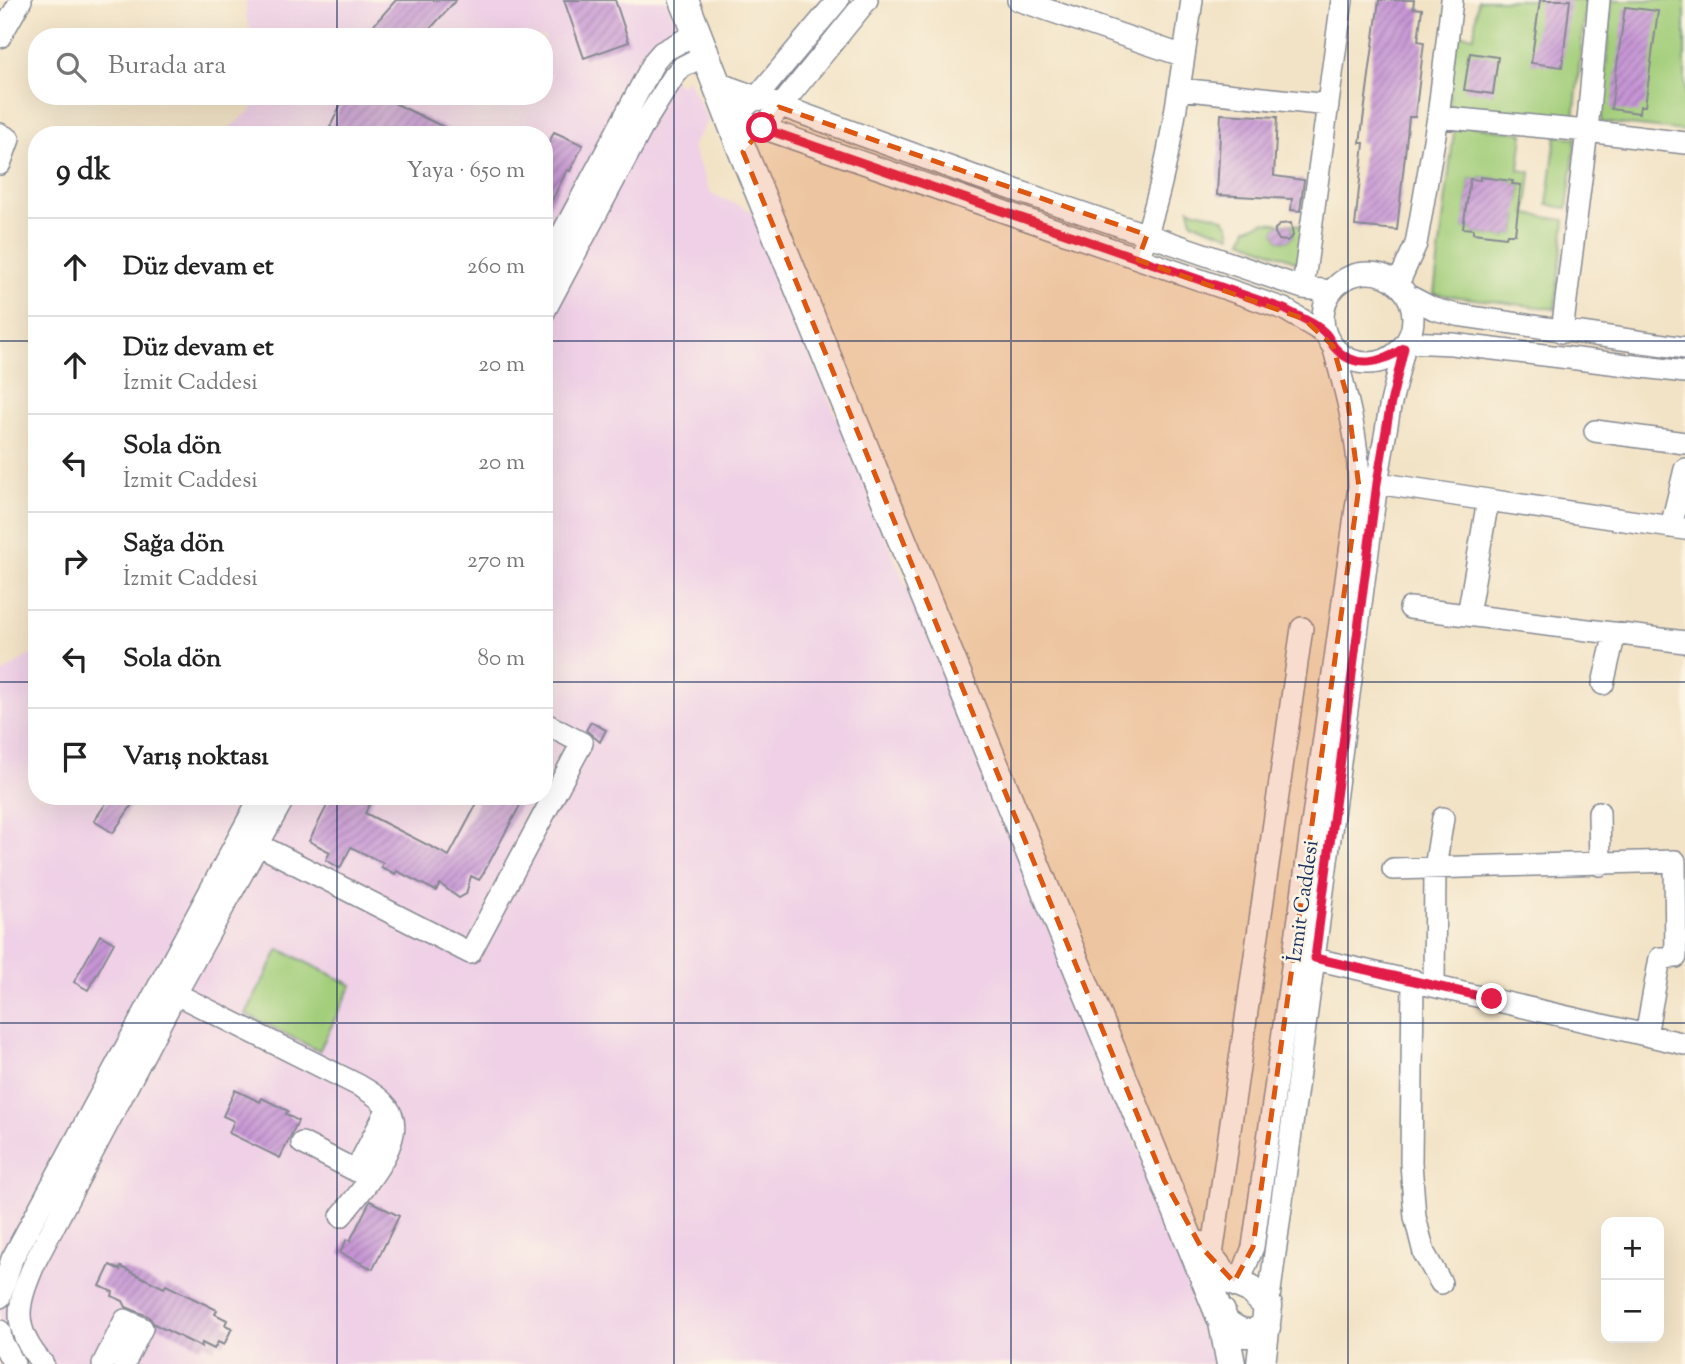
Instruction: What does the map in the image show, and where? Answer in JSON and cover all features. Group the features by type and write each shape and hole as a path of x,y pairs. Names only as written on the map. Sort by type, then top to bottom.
{"main road":[{"path":"684,0 743,152 1164,1180 1222,1320 1236,1332 1258,1332 1267,1317 1251,1289 1226,1278 1211,1262 1164,1180"},
{"name":"İzmit Caddesi","path":"1231,1364 1222,1320 1222,1301 1225,1292 1234,1282"},
{"name":"İzmit Caddesi","path":"1261,1364 1267,1317"}],"street":[{"path":"0,37 21,0"},
{"path":"731,117 756,99 838,0"},
{"path":"743,152 867,0"},
{"path":"1017,0 1184,56"},
{"path":"1138,260 1163,175 1180,89 1192,0"},
{"path":"1303,288 1342,0"},
{"path":"1402,289 1416,244 1438,117 1452,0"},
{"path":"1562,332 1587,131 1599,0"},
{"path":"553,251 654,60 662,52 701,44"},
{"path":"553,295 639,133 674,76 701,44"},
{"path":"715,82 756,99 1303,288 1332,291 1342,281 1356,274 1378,275 1434,309 1457,316 1685,348"},
{"path":"1180,89 1328,105"},
{"path":"731,117 1284,309 1329,340 1343,355 1356,361 1382,361 1405,345 1452,344 1685,372"},
{"path":"1438,117 1587,131 1685,144"},
{"path":"0,134 9,139 0,164"},
{"name":"İzmit Caddesi","path":"1267,1317 1377,483 1390,407 1413,320 1412,307 1402,289"},
{"name":"İzmit Caddesi","path":"1234,1282 1244,1270 1253,1247 1359,487 1356,444 1347,396 1323,319 1325,304 1332,291"},
{"path":"1595,431 1685,443"},
{"path":"1377,483 1678,528 1685,469"},
{"path":"1468,615 1488,500"},
{"path":"1410,608 1685,642"},
{"path":"1211,1262 1302,628"},
{"path":"1603,684 1615,633"},
{"path":"553,728 582,743 553,797"},
{"path":"0,1297 12,1259 256,805"},
{"path":"43,1364 31,1348 20,1321 19,1307 23,1290 59,1216 176,995 280,805"},
{"path":"259,845 470,953 549,805"},
{"path":"1600,812 1600,865"},
{"path":"1434,985 1435,868 1443,818"},
{"path":"1393,869 1680,861 1676,957 1660,958 1646,1035"},
{"path":"1315,958 1685,1044"},
{"path":"1413,980 1411,1163 1415,1217 1424,1253 1441,1283"},
{"path":"176,995 360,1086 388,1108 393,1116 394,1133 363,1174 341,1216"},
{"path":"302,1143 363,1174"},
{"path":"0,1331 1,1340 14,1364"}],"highlighted area":[{"path":"779,107 1147,235 1138,260 1304,319 1333,346 1347,396 1359,487 1253,1247 1234,1282 1201,1247 1164,1180 743,152"}],"shaded area":[{"path":"246,0 667,0 679,33 636,59 681,85 688,79 708,121 692,146 711,194 751,210 1138,1148 1207,1327 1215,1364 0,1364 0,675 28,656 28,805 553,805 553,126 232,126 254,105 553,105 553,28 250,28 246,18"}],"green space":[{"path":"1478,0 1586,0 1574,119 1461,111 1449,104 1456,34 1474,36"},
{"path":"1612,0 1685,0 1685,131 1601,122"},
{"path":"1455,124 1523,133 1519,170 1531,172 1526,214 1565,220 1555,309 1434,294","holes":["1480,177 1512,181 1512,184 1521,185 1519,201 1514,200 1517,219 1515,234 1507,234 1506,237 1473,233 1473,229 1464,228 1470,179 1480,180"]},
{"path":"1556,136 1576,138 1567,208 1547,205"},
{"path":"1189,208 1222,218 1230,227 1231,236 1192,222"},
{"path":"1264,222 1300,225 1306,235 1297,262 1242,240 1247,228","holes":["1281,224 1289,225 1293,236 1287,241 1279,240 1275,229"]},
{"path":"279,949 352,985 319,1051 246,1014"}],"building":[{"path":"396,0 456,0 431,28 371,28"},
{"path":"564,0 615,0 629,42 584,58"},
{"path":"1379,0 1414,0 1413,8 1422,9 1418,41 1424,42 1415,117 1409,117 1397,230 1355,226 1364,143 1360,143"},
{"path":"1540,0 1570,0 1562,67 1531,63"},
{"path":"1625,7 1658,11 1645,106 1640,106 1639,113 1611,109"},
{"path":"1470,53 1498,57 1493,94 1464,90"},
{"path":"341,105 398,105 442,126 330,126"},
{"path":"1221,114 1277,117 1274,176 1304,180 1300,211 1291,210 1292,199 1217,195"},
{"path":"554,132 583,145 553,198"},
{"path":"1480,177 1513,181 1512,184 1521,185 1515,234 1507,234 1506,237 1473,233 1473,229 1463,228 1470,179 1480,180"},
{"path":"1291,223 1293,236 1287,241 1279,240 1275,229 1281,224"},
{"path":"591,722 606,730 600,742 586,730"},
{"path":"105,805 132,805 113,833 94,821"},
{"path":"327,805 369,805 365,813 449,856 476,805 520,805 483,874 479,880 471,876 466,894 459,898 440,884 436,891 397,871 395,874 381,867 383,863 351,847 340,868 326,860 330,852 309,841"},
{"path":"100,935 114,943 88,990 74,982"},
{"path":"235,1090 260,1102 262,1098 288,1111 286,1114 298,1121 280,1158 229,1133 234,1121 223,1116"},
{"path":"370,1201 399,1216 373,1269 340,1253 347,1239 350,1241"},
{"path":"110,1265 120,1270 121,1267 164,1288 166,1285 217,1310 215,1314 227,1320 225,1325 232,1328 224,1345 218,1342 214,1349 202,1343 201,1347 154,1324 148,1316 126,1307 123,1301 112,1296 113,1292 100,1286"}],"route":[{"path":"762,128 1284,309 1326,334 1333,346 1356,361 1382,361 1404,348 1396,377 1377,483 1315,958 1492,999"}]}
